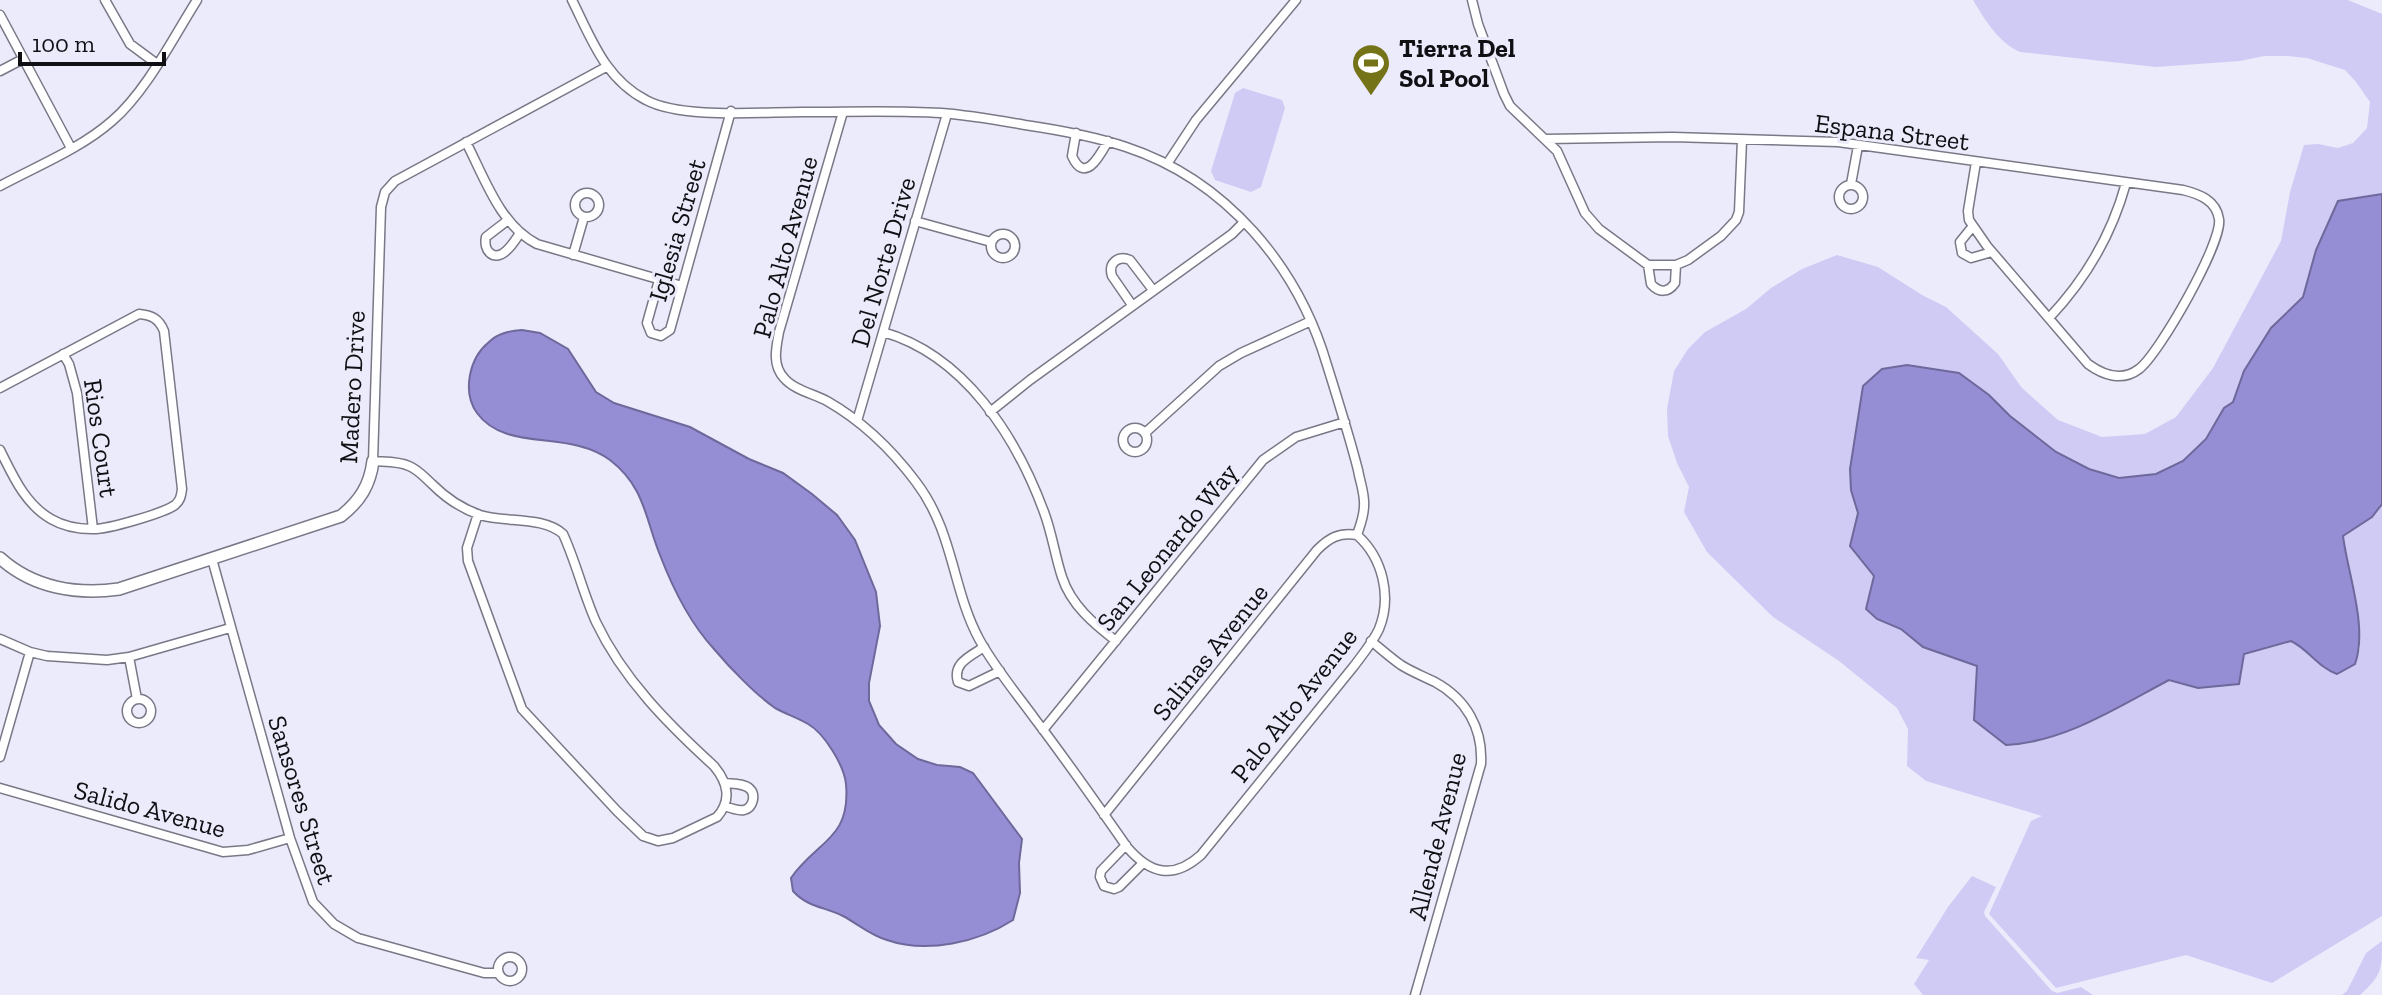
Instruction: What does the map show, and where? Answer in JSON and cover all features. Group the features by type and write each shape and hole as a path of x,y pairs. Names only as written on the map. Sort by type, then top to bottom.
{"street":[{"path":"105,0 130,44 157,64"},
{"path":"0,186 95,134 123,111 140,91 197,0"},
{"path":"572,0 606,67 632,93 650,102 687,110 947,114 1076,133 1108,141 1167,164 1192,179 1244,222 1290,280 1311,321 1345,422 1365,503 1357,535"},
{"path":"1167,164 1196,120 1296,0"},
{"path":"1472,0 1504,94 1520,117 1557,151 1591,221 1648,265 1676,265 1688,260 1721,236 1736,220 1742,140"},
{"path":"0,15 71,148"},
{"path":"0,71 23,59"},
{"name":"Madero Drive","path":"0,558 21,574 42,584 96,592 145,582 341,516 353,507 364,492 373,461 382,199 385,192 395,181 606,67"},
{"name":"Iglesia Street","path":"659,280 647,323 647,328 655,336 670,330 731,111"},
{"name":"Palo Alto Avenue","path":"843,112 779,332 776,360 783,378 857,421 907,470 933,510 948,544 970,620 984,647 1126,845 1143,863 1157,870 1178,870 1193,863 1371,641 1383,617 1384,585 1367,544 1357,535"},
{"name":"Del Norte Drive","path":"857,421 947,114"},
{"path":"1076,133 1072,156 1078,166 1084,168 1095,163 1108,141"},
{"name":"Espana Street","path":"1545,139 1673,137 1838,142 2198,194 2213,205 2220,218 2216,239 2202,271 2166,335 2138,370 2125,376 2099,372 2088,364 2049,318"},
{"path":"466,142 508,220 520,233 537,244 682,286"},
{"path":"1851,184 1858,146"},
{"path":"1976,162 1969,220 1992,252 2049,318 2077,285 2112,226 2126,183"},
{"path":"573,255 584,217"},
{"path":"508,220 486,237 485,248 488,252 492,255 503,254 520,233"},
{"path":"915,221 991,242"},
{"path":"990,412 1232,234 1244,222"},
{"path":"1973,226 1960,242 1962,253 1971,258 1992,252"},
{"path":"1132,305 1112,276 1110,270 1115,261 1120,258 1130,260 1153,290"},
{"path":"1648,265 1651,284 1666,291 1675,283 1676,265"},
{"path":"0,388 139,314 153,317 160,322 164,331 181,497 172,507 112,526 93,529 64,525 29,500 0,450"},
{"path":"1145,433 1219,366 1311,321"},
{"path":"883,332 913,342 933,354 990,412 1015,449 1031,481 1049,526 1062,579 1073,600 1086,616 1116,641"},
{"name":"Rios Court","path":"63,354 77,393 93,529"},
{"name":"San Leonardo Way","path":"1043,730 1263,460 1296,437 1345,422"},
{"path":"373,461 398,462 409,466 451,499 478,514 507,521 545,524 563,534 595,618 620,664 644,696 716,768 725,783 725,806 717,817 673,838 658,841 646,837 617,811 526,715 511,685 468,561 467,548 478,514"},
{"name":"Salinas Avenue","path":"1104,815 1317,550 1335,535 1357,535"},
{"name":"Sansores Street","path":"212,559 290,838 313,902 345,932 484,973 498,973"},
{"path":"0,639 30,652 89,660 129,657 230,628"},
{"name":"Allende Avenue","path":"1371,641 1401,665 1432,680 1457,698 1476,726 1482,752 1415,995"},
{"path":"984,647 959,666 956,673 958,682 969,686 1000,671"},
{"path":"0,757 30,652"},
{"path":"129,657 137,699"},
{"path":"725,783 746,786 753,792 750,807 743,810 725,806"},
{"name":"Salido Avenue","path":"0,788 223,852 248,850 290,838"},
{"path":"1126,845 1101,871 1104,886 1109,889 1119,887 1143,863"}],"shaded area":[{"path":"1973,0 2348,0 2382,14 2382,194 2338,201 2316,250 2303,297 2271,328 2244,371 2233,402 2224,408 2206,438 2183,461 2156,474 2119,478 2089,469 2056,452 1989,395 1854,456 1850,469 1851,490 1858,513 1850,546 1874,576 1877,619 1901,629 1923,647 1977,666 2091,722 2169,680 2198,688 2243,654 2291,641 2337,674 2360,650 2343,536 2372,517 2382,504 2382,916 2272,983 2186,955 2056,988 1989,914 2031,821 2042,816 1926,781 1907,766 1908,729 1897,708 1839,661 1773,617 1707,552 1684,512 1689,487 1668,436 1667,409 1674,371 1688,349 1705,332 1746,309 1771,288 1802,269 1837,255 1878,267 1946,307 1998,354 2022,388 2058,420 2102,437 2145,434 2176,417 2213,368 2281,241 2290,192 2304,145 2338,148 2353,143 2367,128 2370,102 2345,70 2307,58 2288,56 2156,67 2020,52 1987,23"},
{"path":"1243,88 1282,100 1285,108 1261,187 1251,192 1215,180 1211,171 1235,93"},
{"path":"2382,194 2382,504 2372,517 2343,536 2358,618 2355,664 2337,674 2291,641 2244,654 2239,684 2198,688 2169,680 2111,712 2070,730 2006,745 1974,720 1977,666 1923,647 1901,629 1877,619 1866,609 1874,576 1850,546 1858,513 1851,490 1850,469 1863,386 1882,369 1907,365 1959,373 2056,452 2089,469 2119,478 2156,474 2183,461 2206,439 2224,408 2233,402 2244,371 2271,328 2303,297 2316,250 2338,201"},
{"path":"522,330 540,333 568,349 596,392 614,403 690,427 749,459 783,473 837,515 855,540 876,592 880,626 869,683 869,701 879,725 896,744 918,759 960,767 973,773 1022,839 1020,893 1013,920 985,934 952,944 903,944 875,935 843,916 804,900 793,891 791,878 830,838 843,817 846,784 837,759 814,728 775,708 751,688 697,628 670,580 637,492 622,470 594,451 576,445 504,433 489,425 477,413 472,405 469,386 472,366 482,349 496,336"},
{"path":"1972,876 1996,887 1985,916 2052,991 2057,993 2081,987 2093,995 1923,995 1914,984 1929,960 1916,958"},
{"path":"2382,941 2381,966 2377,977 2360,995 2342,995 2366,953"}],"place":[{"name":"Tierra Del Sol Pool","path":"1371,97"}]}
